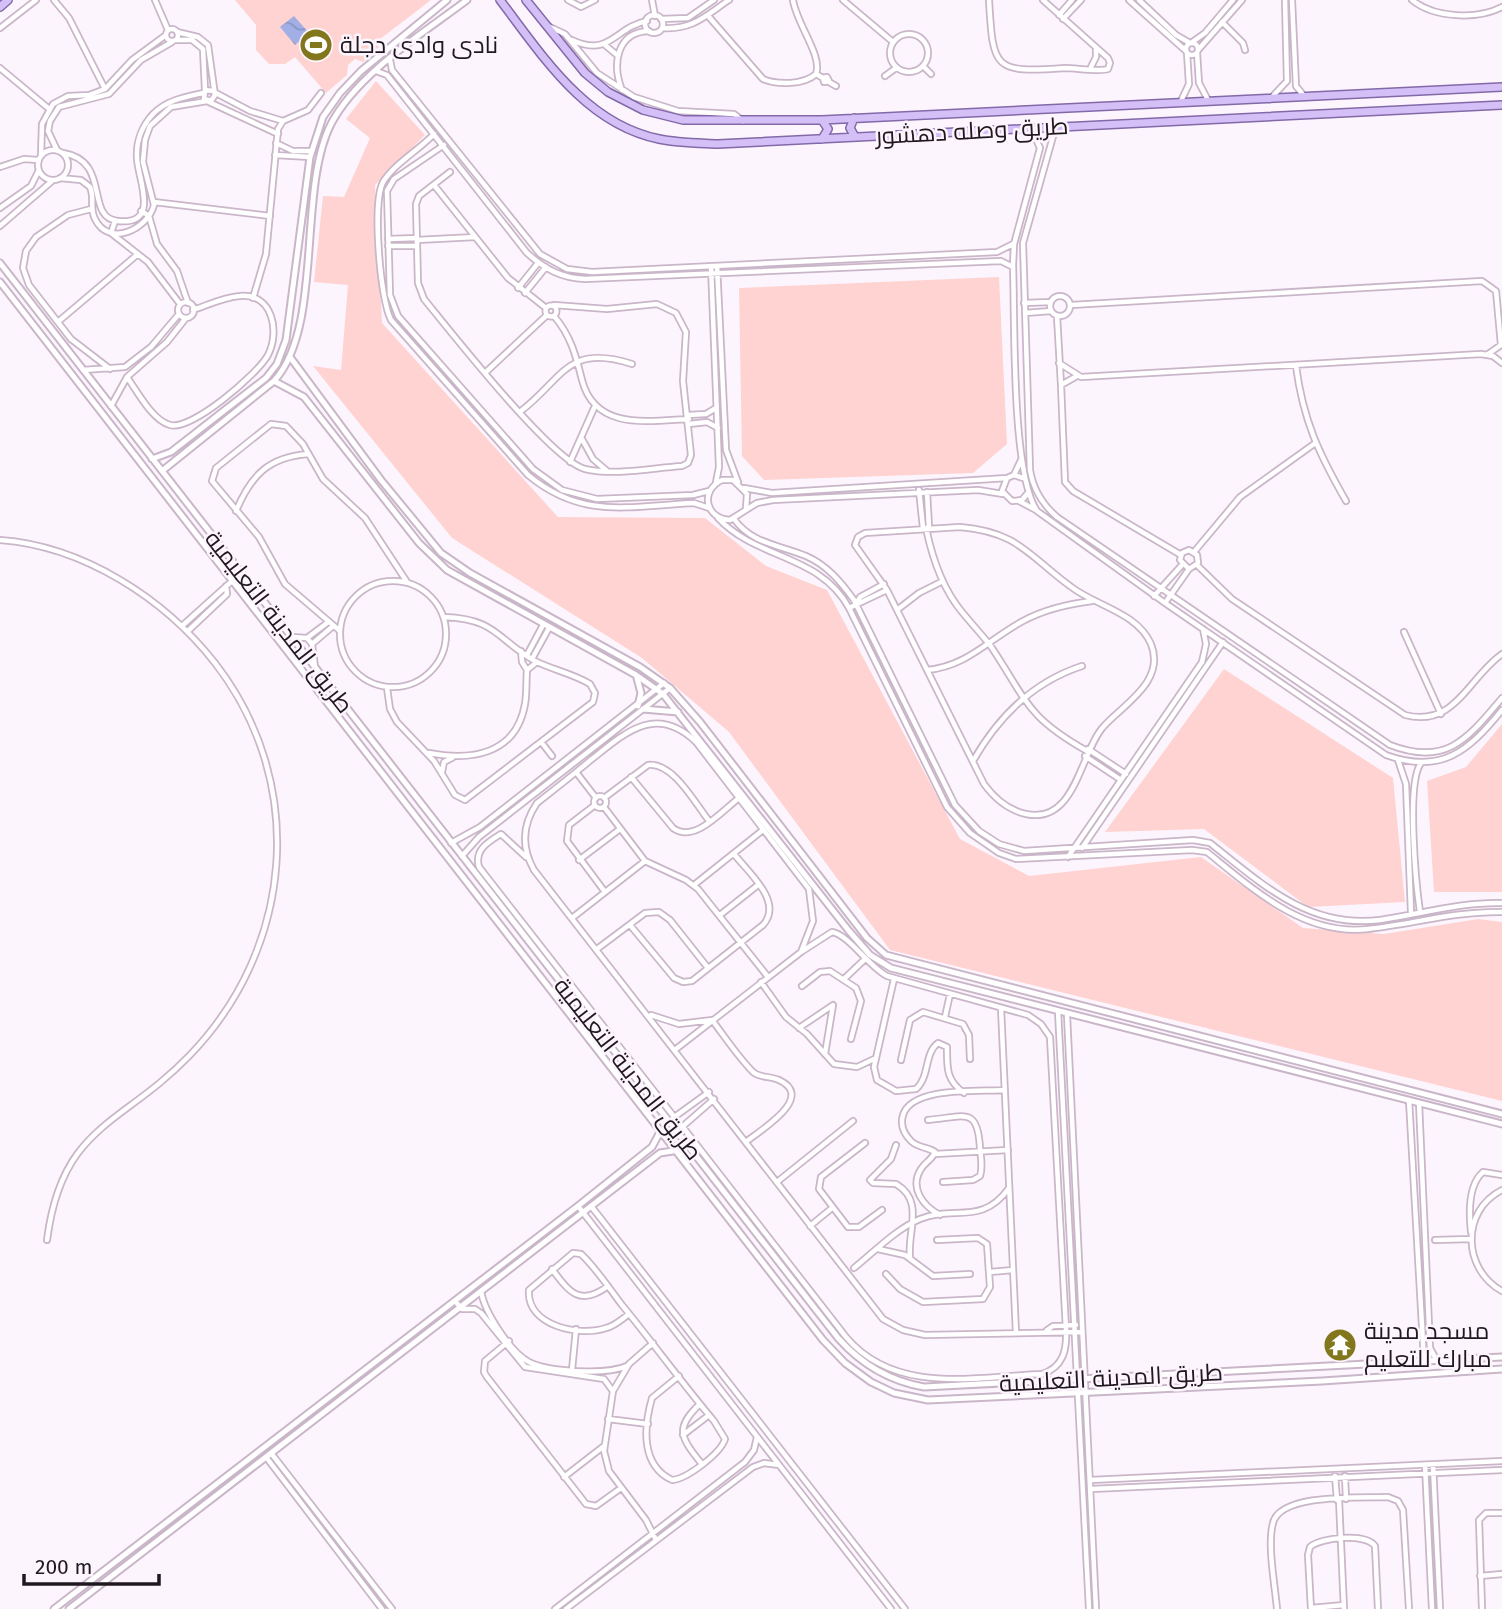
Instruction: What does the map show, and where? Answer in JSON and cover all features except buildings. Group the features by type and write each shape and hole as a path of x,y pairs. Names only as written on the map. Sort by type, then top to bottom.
{"main road":[{"path":"0,7 8,0"},
{"name":"طريق وصله دهشور","path":"500,0 568,87 596,110 640,134 672,142 718,144 1502,105"},
{"name":"طريق وصله دهشور","path":"526,0 585,73 630,105 683,120 822,120 1502,87"},
{"path":"854,118 850,128 855,137"},
{"path":"822,120 828,129 822,139"}],"street":[{"path":"0,29 36,0"},
{"path":"54,0 69,18 105,89"},
{"path":"155,0 167,32 174,41"},
{"path":"136,459 144,461 175,449 271,372 286,340 311,154 323,117 340,93 447,0"},
{"path":"162,471 274,381 290,357 305,283 321,155 330,126 341,108 376,71 467,0"},
{"path":"568,0 582,7 596,0"},
{"path":"652,0 654,16"},
{"path":"654,16 662,19 688,18 714,0"},
{"path":"623,92 617,73 617,55 631,36 649,31 658,32 662,28 682,28 709,17 729,0"},
{"path":"793,0 798,22 817,59 816,74"},
{"path":"843,0 893,42"},
{"path":"989,0 992,47 1005,66 1020,71 1090,67 1102,71 1110,66 1108,58 1043,0"},
{"path":"1061,17 1072,0"},
{"path":"1061,17 1081,0"},
{"path":"1129,0 1186,52 1197,51 1242,0"},
{"path":"1139,0 1197,51 1199,83 1208,100"},
{"path":"1181,101 1188,88 1186,52 1191,43 1221,21 1233,0"},
{"path":"1271,97 1287,81 1285,0"},
{"path":"1292,0 1296,82 1299,92 1305,96"},
{"path":"1412,0 1426,10 1442,14 1491,12 1502,7"},
{"path":"431,13 438,22"},
{"path":"570,39 584,45 605,45 629,27 654,16"},
{"path":"709,17 763,79 774,82 801,82 816,74"},
{"path":"662,19 662,28"},
{"path":"646,21 649,31"},
{"path":"1221,21 1243,43 1245,50"},
{"path":"545,25 559,30 570,39 590,65 623,92 667,109 734,114 743,122"},
{"path":"0,208 31,186 39,171 42,124 48,108 105,89 167,32 198,37 208,45 213,100 181,104 162,113 147,133 139,155 154,202 149,216 135,230 111,233"},
{"path":"174,41 177,32"},
{"path":"907,34 920,37 928,49 923,66 911,73 896,68 889,55 893,42 907,34"},
{"path":"278,134 207,101 204,91 204,49 192,40 174,41 140,58 109,94 89,102 69,100 55,111 49,122 49,137 57,150 79,158 90,168 98,187 99,208 115,221 127,221 141,211 146,194 139,155 142,130 154,113 170,102 204,91 214,92 259,115 283,121 308,110 321,93"},
{"path":"605,45 617,55"},
{"path":"1090,67 1095,61 1096,49"},
{"path":"390,60 392,70 540,254 567,270 592,272 997,252 1014,247 1023,249"},
{"path":"923,66 931,74"},
{"path":"0,68 2,75 48,108"},
{"path":"886,76 896,68"},
{"path":"376,71 387,75 538,263 565,277 585,279 1001,261 1013,267"},
{"path":"816,74 836,86"},
{"path":"1287,81 1292,85 1296,82"},
{"path":"253,298 266,254 276,143 283,121"},
{"path":"1056,126 1026,227 1023,249 1032,482 1044,504 1057,517 1390,745 1404,751 1435,752 1463,741 1502,698"},
{"path":"1030,128 1039,140 1040,148 1014,247 1013,267 1021,459 1027,494 1037,511"},
{"path":"439,130 420,150 390,173 379,192 383,295 391,320 528,475 555,496 580,505 596,507 694,503 709,508 748,544 799,562 837,591 849,608 947,807 958,823 985,844 1010,858 1027,860 1192,850 1208,852 1283,909 1332,928 1366,929 1458,915 1502,912"},
{"path":"449,141 390,184 386,198 390,295 398,316 533,468 551,484 573,495 597,499 699,495 709,491 716,483 719,467 714,266"},
{"path":"276,143 290,151 321,155"},
{"path":"0,167 24,159 39,158 57,150"},
{"path":"60,178 68,168 63,153"},
{"path":"275,155 311,154"},
{"path":"39,171 43,177 52,180"},
{"path":"450,172 416,201 422,296 486,372 570,462 588,470 686,465 691,457 683,381 686,332 672,310 649,303 607,309 554,305 546,308"},
{"path":"0,226 52,180 60,178 86,183 92,192 91,209 96,222 157,272 180,304 179,314 125,367 82,370"},
{"path":"434,185 518,288 546,308 547,315"},
{"path":"154,202 270,216"},
{"path":"91,209 68,215 36,237 26,251 23,268 29,285 71,339 110,369"},
{"path":"141,211 149,216 157,244 177,271 193,310"},
{"path":"111,233 115,221"},
{"path":"388,246 475,237"},
{"path":"388,239 417,241"},
{"path":"59,321 138,254"},
{"path":"525,293 550,262"},
{"name":"طريق المدينة التعليمية","path":"0,263 847,1348 888,1377 924,1387 1502,1357"},
{"path":"518,288 538,263"},
{"path":"714,273 726,450 739,483 744,488 772,493 1007,478 1014,475 1021,459"},
{"path":"294,281 305,283"},
{"path":"1024,303 1051,302 1062,296 1071,305 1482,281 1496,291 1501,345 1488,354 1077,376 1060,385"},
{"name":"طريق المدينة التعليمية","path":"0,282 675,1152 837,1355 860,1375 888,1391 929,1400 1322,1381 1502,1369"},
{"path":"111,407 127,377 167,342 193,310 235,296 253,298 262,303 273,319 274,338 267,356 256,371 191,422 176,426 162,422 127,377"},
{"path":"1035,302 1036,312"},
{"path":"1051,302 1051,311"},
{"path":"180,304 188,303"},
{"path":"554,305 557,310 554,316"},
{"path":"1057,316 1066,314 1071,305"},
{"path":"1025,313 1051,311 1057,316 1063,477 1069,487 1181,555"},
{"path":"179,314 186,318"},
{"path":"486,372 547,315"},
{"path":"547,315 554,316 570,339 585,389 595,405 608,416 624,421 689,419 707,422 718,428"},
{"path":"1488,354 1502,363"},
{"path":"290,357 381,480 441,553 670,688 867,938 886,955 1502,1114"},
{"path":"521,411 558,373 578,361 606,358 632,364"},
{"path":"1059,363 1074,371 1077,376"},
{"path":"1296,366 1303,410 1314,444 1346,501"},
{"path":"274,381 304,397 433,558 465,582 636,675 663,694 849,931 882,964 1067,1015 1502,1124"},
{"path":"570,462 595,405"},
{"path":"689,419 717,408"},
{"path":"340,631 327,623 285,584 259,537 212,481 213,472 219,465 276,423 290,429 330,487 365,518 407,582"},
{"path":"581,438 593,459 607,470"},
{"path":"1194,552 1240,497 1314,444"},
{"path":"236,511 247,485 264,468 285,457 309,454"},
{"path":"1014,475 1032,482"},
{"path":"153,481 158,476 167,477"},
{"path":"1003,494 1002,485 1007,478"},
{"path":"716,483 727,480 739,483"},
{"path":"919,483 926,528 943,582 960,610 989,645 1022,699 1049,729 1126,774"},
{"path":"744,488 747,508"},
{"path":"734,519 747,508 773,500 984,490 1003,494 1009,500 1018,501 1037,511 1154,596 1386,755 1421,763 1452,757 1467,749 1502,710"},
{"path":"709,491 709,508"},
{"path":"926,528 927,492"},
{"path":"1018,501 1027,494"},
{"path":"718,518 734,519 757,539 820,564 843,585 856,604 963,817 989,837 1011,849 1030,852 1193,840 1210,843 1294,906 1325,918 1380,920 1411,913 1502,903"},
{"path":"970,527 1008,538 1028,549 1062,580 1093,601 1135,623 1146,635 1153,650 1148,679 1139,695 1101,730 1087,752 1066,799 1050,812 1035,816 1016,812 998,801 984,784 886,587 856,549 858,537 865,533 926,528 970,527"},
{"path":"0,540 50,549 81,560 145,596 188,631 223,673 240,701 264,762 272,791 278,850 271,910 248,973 212,1030 166,1078 99,1128 82,1147 57,1191 47,1240"},
{"path":"1165,603 1199,559 1194,552 1187,550 1181,555"},
{"path":"1154,596 1182,565 1181,555"},
{"path":"1182,565 1189,569"},
{"path":"1197,565 1232,599 1396,710 1420,718 1441,714 1459,702 1481,671 1502,654"},
{"path":"182,626 232,581"},
{"path":"384,581 407,582 427,592 444,617 446,644 435,668 413,684 387,688 366,681 350,666 341,645 340,631 345,610 361,591 384,581"},
{"path":"897,610 919,593 943,582"},
{"path":"188,631 227,594 226,586"},
{"path":"849,608 886,587"},
{"path":"927,670 964,661 1034,615 1093,601"},
{"path":"387,688 390,709 397,722 427,753 455,795 469,799 590,706 595,693 586,682 559,673 526,655 497,631 478,621 444,617"},
{"path":"307,638 327,623"},
{"path":"312,644 332,627"},
{"path":"526,655 546,627"},
{"path":"427,753 453,757 481,755 500,744 515,729 525,703 527,670 535,660 546,627"},
{"path":"1068,857 1202,662 1206,645 1202,628"},
{"path":"1405,632 1441,714"},
{"path":"290,636 307,638 312,644 315,669"},
{"path":"1075,857 1223,642"},
{"path":"521,651 522,662 527,670"},
{"path":"972,762 994,728 1022,699 1044,682 1082,666"},
{"path":"636,675 641,687 641,707"},
{"path":"462,857 479,837 641,707 664,683"},
{"path":"451,843 470,835 670,688"},
{"path":"641,707 678,712"},
{"path":"528,858 524,831 531,812 625,732 643,724 662,724 689,735 809,889 813,926 801,952"},
{"path":"355,741 365,733"},
{"path":"541,743 552,756"},
{"path":"1087,752 1121,780"},
{"path":"442,773 444,762 453,757"},
{"path":"1397,759 1406,784 1411,913"},
{"path":"1420,912 1414,777 1421,763"},
{"path":"596,798 604,798 648,765 665,767 709,821"},
{"path":"576,772 596,798 595,805 567,830 569,846 605,892"},
{"path":"631,777 676,831 690,834 738,798"},
{"path":"604,798 604,807 645,861 694,885 768,977"},
{"path":"595,805 604,807"},
{"path":"773,831 780,825"},
{"path":"579,860 620,830"},
{"path":"694,885 763,830"},
{"path":"675,1118 480,867 477,860 482,848 501,834 528,858 883,1319 892,1325 925,1335 1016,1333 1082,1325"},
{"path":"630,925 678,981 692,981 763,925 771,913 769,899 734,853"},
{"path":"572,918 645,861"},
{"path":"720,915 758,885"},
{"path":"597,949 652,912 665,915 708,968"},
{"path":"676,1049 824,935 835,932 864,960 894,979 1031,1016 1050,1037 1066,1325 1063,1356 1056,1367 1042,1374 929,1379 898,1373 880,1366 846,1337 682,1126"},
{"path":"844,979 864,960"},
{"path":"802,986 820,972 835,972 856,988 861,1001 851,1038"},
{"path":"894,979 874,1074 881,1085 896,1091 916,1089 924,1081 933,1046 938,1042 947,1047 950,1081 964,1093"},
{"path":"761,982 786,1017 834,1063 849,1068 865,1065 876,1059"},
{"path":"945,1017 950,994"},
{"path":"1058,1001 1089,1609"},
{"path":"799,1028 832,1005 825,1054"},
{"path":"1001,1007 1016,1333"},
{"path":"901,1060 909,1023 914,1015 923,1012 945,1017 965,1027 970,1059"},
{"path":"647,1013 678,1024 700,1024 712,1020"},
{"path":"1067,1015 1096,1609"},
{"path":"712,1020 753,1072 779,1080 792,1096 788,1108 747,1142"},
{"path":"594,1048 605,1040"},
{"path":"916,1089 920,1097"},
{"path":"935,1154 932,1149 913,1143 903,1128 905,1111 920,1097 1005,1090"},
{"path":"665,1118 675,1118 709,1092"},
{"path":"678,1133 682,1126 714,1099"},
{"path":"1409,1100 1424,1363"},
{"path":"1419,1103 1430,1348 1438,1362"},
{"path":"928,1120 974,1119 980,1129 982,1171 978,1178 943,1182"},
{"path":"777,1182 853,1121"},
{"path":"54,1609 578,1206 652,1147 660,1132"},
{"path":"865,1143 820,1180 820,1191 845,1225 854,1228 883,1210"},
{"path":"896,1145 891,1159 870,1180 875,1184 892,1183 906,1192 913,1206 910,1258"},
{"path":"940,1215 924,1204 916,1186 920,1170 935,1154 1007,1150"},
{"path":"69,1609 662,1152 675,1152"},
{"path":"1502,1175 1483,1172 1475,1181 1470,1238 1477,1269 1490,1284 1502,1292"},
{"path":"853,1268 912,1223 940,1215 983,1210 998,1201 1010,1188"},
{"path":"1470,1238 1481,1208 1502,1190"},
{"path":"578,1206 891,1609"},
{"path":"591,1206 905,1609"},
{"path":"810,1226 832,1208"},
{"path":"728,1219 738,1210"},
{"path":"1435,1240 1470,1238"},
{"path":"887,1274 905,1294 930,1303 983,1299 989,1292 988,1246 983,1240 937,1240"},
{"path":"878,1249 894,1251 910,1258 919,1268 933,1276 970,1274"},
{"path":"629,1314 607,1328 576,1329 547,1323 529,1299 531,1286 573,1253 581,1254 608,1286 709,1415 724,1436 724,1442 680,1479 665,1476 647,1453 652,1398 678,1376"},
{"path":"552,1269 566,1288 575,1294 591,1296 608,1286"},
{"path":"990,1272 1013,1270"},
{"path":"481,1291 485,1310 507,1343 533,1364 604,1373 629,1364"},
{"path":"455,1301 460,1308"},
{"path":"460,1308 481,1312 525,1367 604,1380 613,1391"},
{"path":"571,1376 576,1329"},
{"path":"1046,1330 1082,1332"},
{"path":"507,1343 485,1361 484,1372 564,1477 589,1506 597,1506 621,1488"},
{"path":"653,1343 629,1364 613,1391 604,1446 607,1466 646,1520 656,1540"},
{"path":"1321,1368 1322,1381"},
{"path":"1224,1372 1224,1385"},
{"path":"700,1404 686,1418 683,1435 701,1463"},
{"path":"683,1435 709,1415"},
{"path":"301,1419 307,1426"},
{"path":"608,1419 648,1424"},
{"path":"555,1609 746,1462 754,1450 757,1436"},
{"path":"564,1477 604,1446"},
{"path":"268,1455 382,1609"},
{"path":"268,1455 392,1609"},
{"path":"1090,1480 1502,1461"},
{"path":"566,1609 753,1467 769,1463 780,1465"},
{"path":"1424,1465 1432,1609"},
{"path":"1433,1465 1440,1609"},
{"path":"1091,1489 1502,1470"},
{"path":"1335,1476 1341,1539 1344,1607 1311,1608 1308,1551 1317,1542 1341,1539 1367,1538 1375,1546 1378,1609"},
{"path":"1345,1476 1346,1499"},
{"path":"1277,1609 1272,1526 1275,1517 1288,1505 1388,1497 1401,1505 1409,1609"},
{"path":"1482,1609 1479,1520 1486,1513 1502,1513"},
{"path":"646,1520 663,1535"},
{"path":"827,1527 836,1520"},
{"path":"153,1533 158,1541"},
{"path":"1480,1576 1502,1574"}],"shaded area":[{"name":"نادى وادى دجلة","path":"235,0 431,0 375,43 379,47 363,62 355,59 348,65 347,75 326,93 295,57 285,64 269,64 256,50 256,25"},
{"path":"376,81 425,135 375,185 382,323 558,517 705,518 766,566 827,590 960,839 1029,876 1201,857 1303,928 1384,934 1478,919 1502,922 1502,1101 890,950 729,732 642,658 452,538 313,366 341,370 348,285 314,282 323,196 344,197 370,138 346,119"},
{"path":"999,277 1007,444 973,473 764,480 742,456 739,288"},
{"path":"1224,669 1393,778 1405,902 1308,907 1204,829 1105,832"},
{"path":"1502,724 1502,892 1434,892 1427,781 1466,767"}],"water":[{"path":"294,16 309,33 295,45 280,27"}],"place":[{"name":"نادى وادى دجلة","path":"316,45"},
{"name":"مسجد مدينة مبارك للتعليم","path":"1340,1345"}]}
